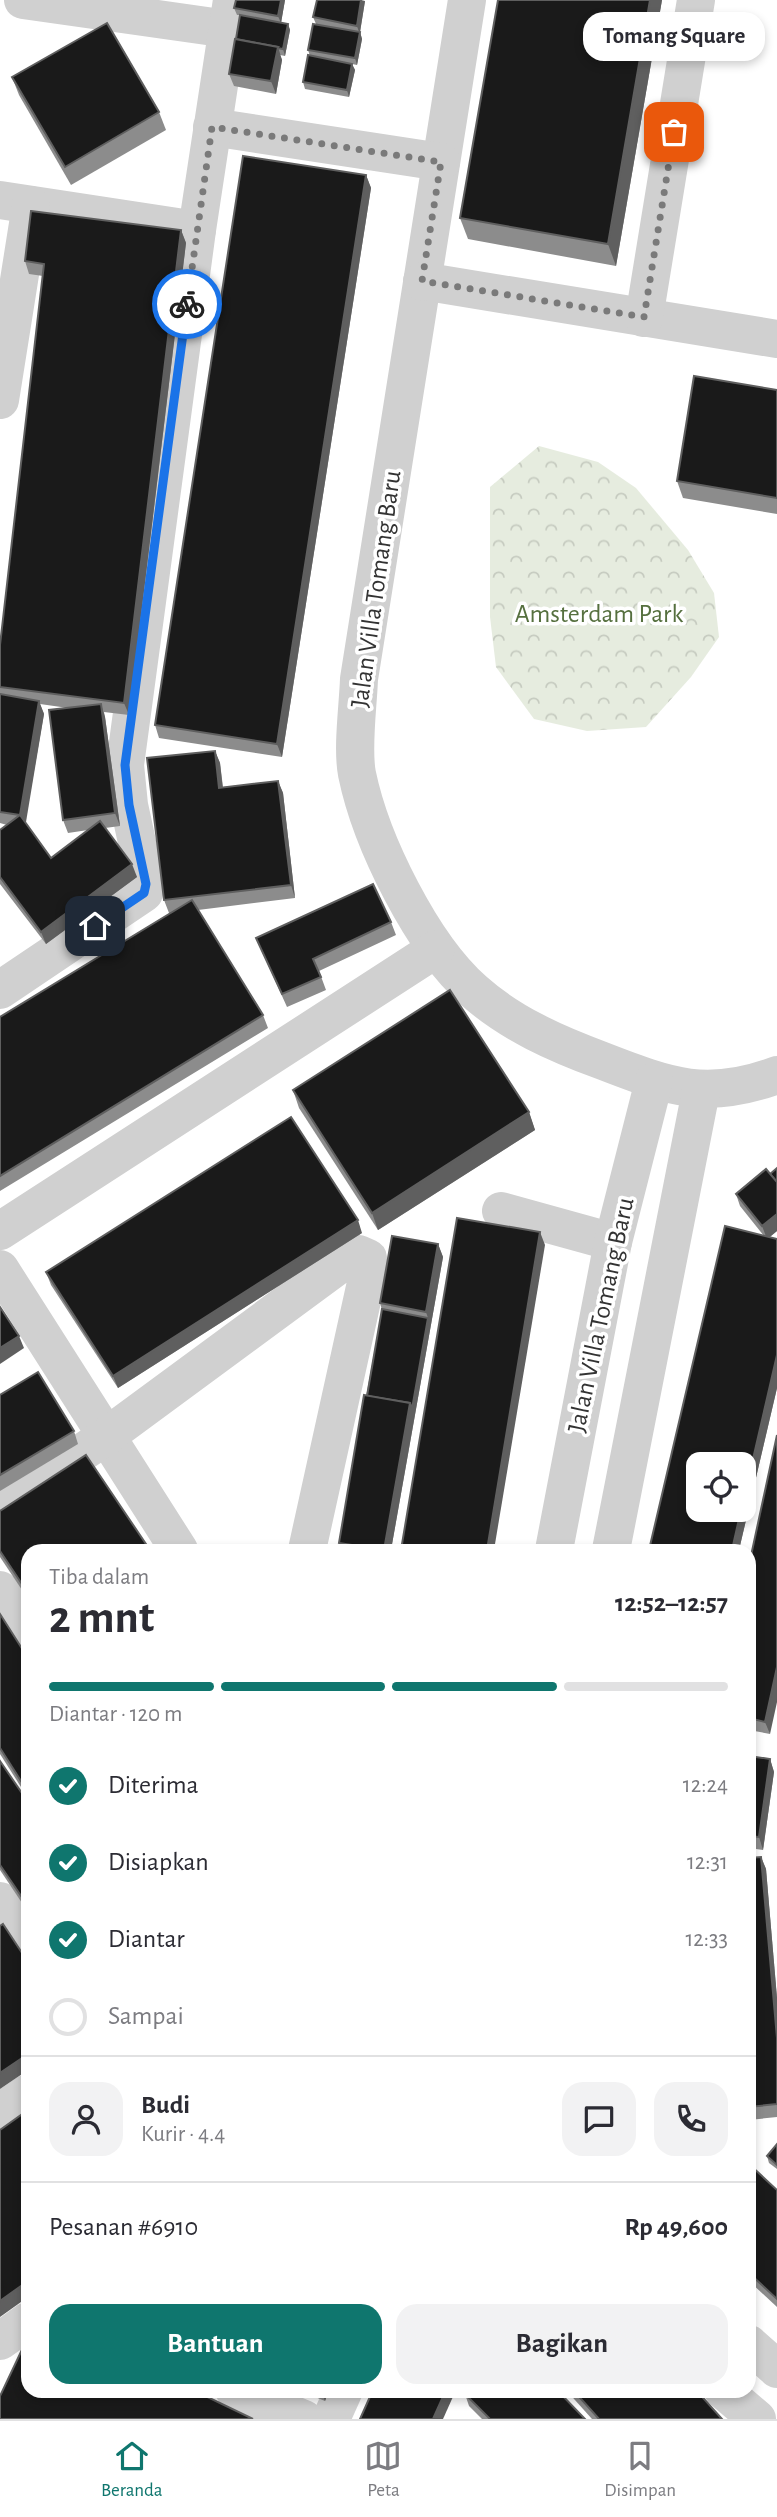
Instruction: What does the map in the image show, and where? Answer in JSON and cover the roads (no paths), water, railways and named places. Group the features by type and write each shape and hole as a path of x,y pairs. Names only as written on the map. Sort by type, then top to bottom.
{"street":[{"name":"Jalan Villa Tomang Baru","path":"467,0 359,679 356,773 386,860 436,950 474,992 542,1038 654,1081 701,1091 744,1086 777,1075"},
{"path":"644,317 696,0"},
{"path":"5,973 144,893 146,884 129,805 125,765 197,230 230,14 44,2"},
{"path":"212,127 441,162"},
{"path":"0,400 15,203 197,230"},
{"path":"422,281 777,339"},
{"path":"0,1231 436,950"},
{"name":"Jalan Villa Tomang Baru","path":"555,1544 613,1242 654,1081"},
{"name":"Jalan Villa Tomang Baru","path":"612,1544 701,1091"},
{"path":"501,1211 613,1242"},
{"path":"0,1508 108,1435 351,1256 363,1255 368,1258 369,1269 308,1544"},
{"path":"0,1269 175,1544"},
{"path":"0,1590 21,1623"},
{"path":"1,1905 21,1934"},
{"path":"0,2112 21,2098"},
{"path":"0,2341 21,2326"},
{"path":"756,2350 777,2369"},
{"path":"253,2398 304,2419"},
{"path":"331,2419 340,2398"},
{"path":"732,2398 757,2419"}],"place":[{"name":"Tomang Square","path":"674,132"}],"park label":[{"name":"Amsterdam Park","path":"599,614"}]}
